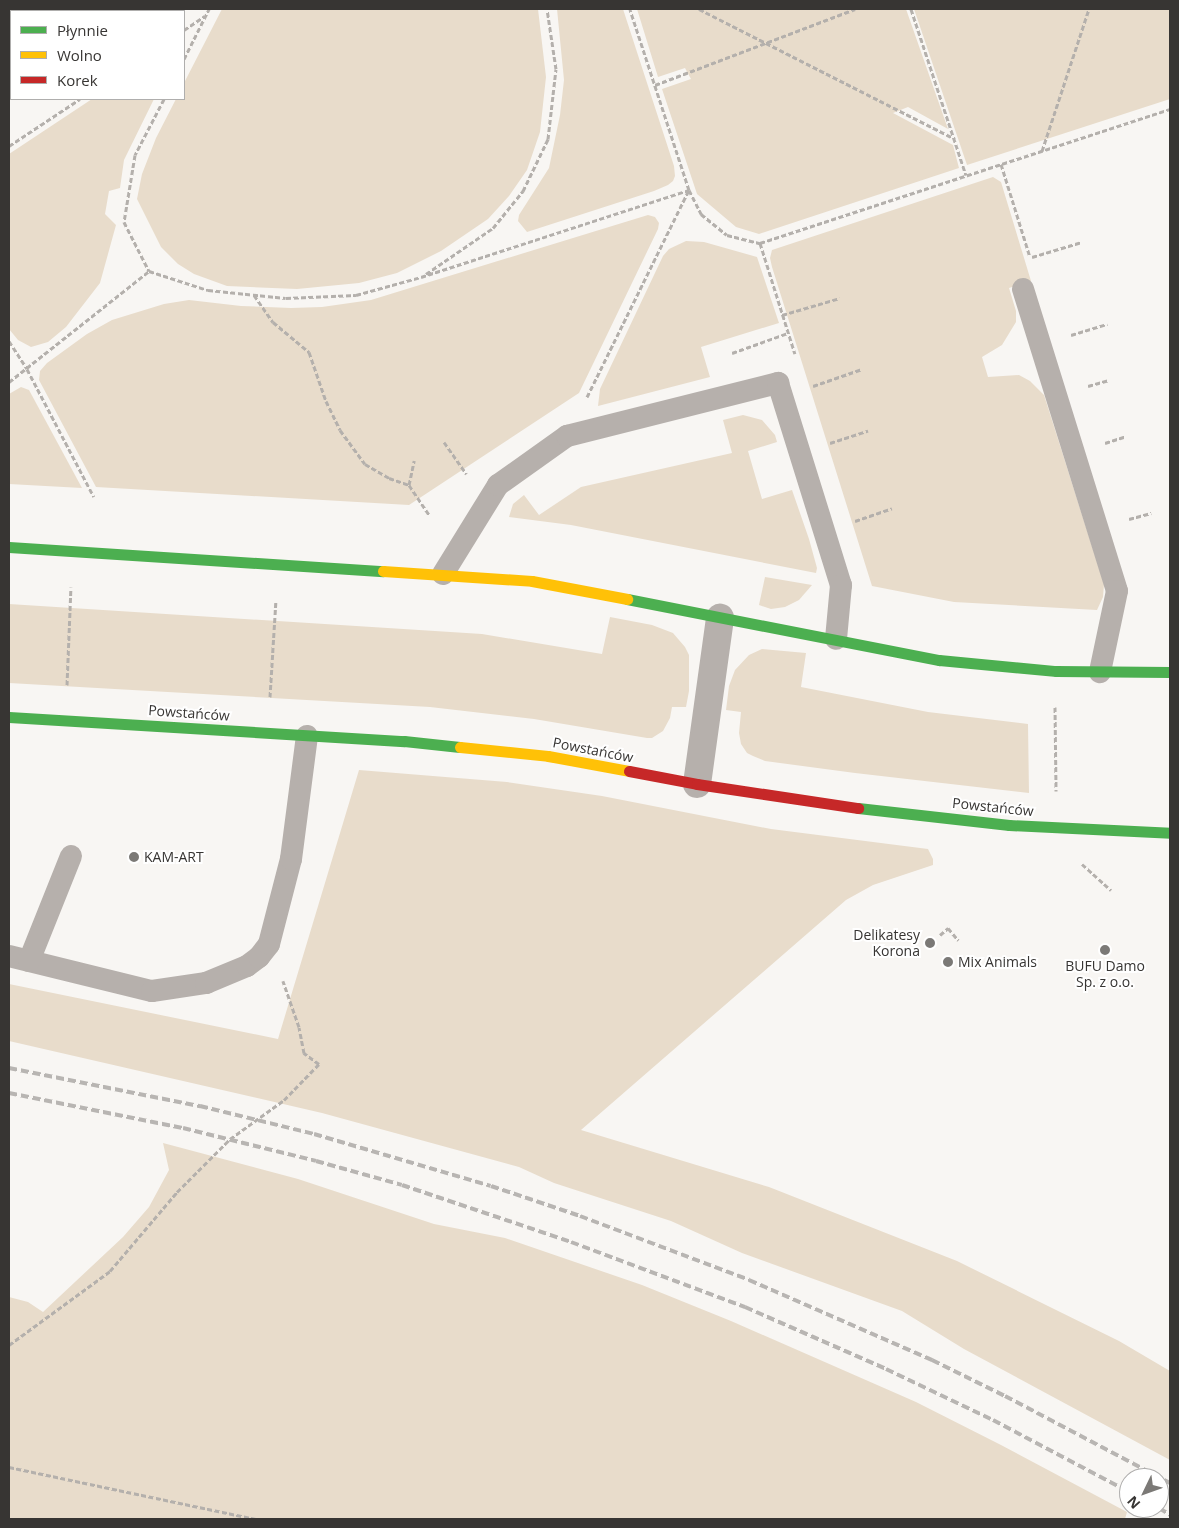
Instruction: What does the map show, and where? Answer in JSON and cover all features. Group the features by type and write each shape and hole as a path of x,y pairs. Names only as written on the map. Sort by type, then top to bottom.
{"street":[{"path":"9,548 532,581 940,660 1056,672 1170,672"},
{"path":"697,784 720,618"},
{"name":"Powstańców","path":"9,717 404,741 548,756 697,784 818,803 1009,825 1170,833"}],"lane":[{"path":"1023,289 1117,591 1100,672"},
{"path":"444,574 498,485 567,436 780,390 841,585 836,639"},
{"path":"71,856 19,958 152,991 206,983 247,966 259,957 269,944 291,859 307,736"}],"path":[{"path":"185,57 209,9"},
{"path":"421,277 493,228 524,191 548,139 556,68 547,9"},
{"path":"630,9 689,190 701,214 727,235 760,242 1170,110"},
{"path":"699,9 955,139"},
{"path":"655,86 855,9"},
{"path":"911,9 966,176"},
{"path":"1042,152 1089,9"},
{"path":"185,29 206,16"},
{"path":"9,146 78,100"},
{"path":"163,100 135,155 124,222 149,271 208,290 286,298 356,295 421,277 689,190"},
{"path":"1001,164 1038,283 1023,289"},
{"path":"567,436 689,190"},
{"path":"760,242 801,376 780,390"},
{"path":"1030,258 1082,242"},
{"path":"9,382 149,271"},
{"path":"253,295 274,322 309,352 326,401 340,430 365,464 389,478 409,485 430,516"},
{"path":"782,315 840,298"},
{"path":"732,353 788,333"},
{"path":"9,341 27,369 94,497"},
{"path":"780,390 862,370"},
{"path":"1082,388 1109,380"},
{"path":"823,445 868,431"},
{"path":"1101,444 1126,436"},
{"path":"409,485 414,461"},
{"path":"848,523 892,508"},
{"path":"1124,520 1151,514"},
{"path":"67,693 72,551"},
{"path":"270,705 278,564"},
{"path":"1054,726 1056,792"},
{"path":"1084,868 1111,890"},
{"path":"940,935 948,928 958,940"},
{"path":"9,1345 110,1270 177,1192 230,1139 284,1100 318,1064 304,1053 299,1026 269,944"},
{"path":"9,1467 256,1519"}],"shaded area":[{"path":"222,9 538,9 546,77 540,132 527,170 509,196 488,219 441,251 397,273 359,283 297,289 227,286 194,274 178,264 161,247 137,199 142,174 156,138 175,100 185,100 185,81"},
{"path":"557,9 623,9 674,166 675,176 668,185 654,191 527,232 518,221 519,215 549,168 560,115 564,80"},
{"path":"637,9 906,9 948,129 908,107 893,113 953,145 959,168 759,234 736,227 697,194 662,89 691,79 685,68 658,77"},
{"path":"914,9 1170,9 1170,99 967,165"},
{"path":"90,100 154,100 124,160 120,188 109,191 105,214 116,225 100,283 66,327 48,342 31,347 18,340 9,329 9,154"},
{"path":"993,177 1001,182 1031,281 1009,288 1016,311 1016,322 1002,345 982,357 988,377 1019,375 1030,381 1044,395 1104,584 1103,597 1097,610 954,602 872,586 772,267 770,258 772,250"},
{"path":"648,215 655,217 659,223 658,229 579,393 409,505 96,487 39,380 40,371 47,363 87,334 112,320 164,304 189,300 241,306 291,308 322,307 371,300"},
{"path":"686,241 704,242 757,257 779,323 701,347 710,377 598,406 600,389 663,256 669,249"},
{"path":"21,387 29,390 82,488 9,484 9,394"},
{"path":"743,415 762,420 775,435 777,442 748,451 762,499 792,490 809,539 817,568 816,573 571,525 509,517 513,504 524,495 539,515 581,487 732,453 723,420"},
{"path":"765,577 812,585 799,600 785,607 771,609 759,605"},
{"path":"9,604 482,634 602,654 610,617 652,625 673,633 689,655 689,691 686,707 672,707 670,718 663,731 652,738 647,738 534,719 430,707 9,683"},
{"path":"762,649 806,653 801,687 928,712 1028,724 1029,793 765,761 747,753 741,744 739,733 741,712 726,710 729,686 735,670 749,655"},
{"path":"359,770 507,782 602,796 771,829 928,849 933,859 933,865 873,885 846,900 581,1130 769,1187 957,1261 1119,1341 1170,1371 1170,1460 964,1349 902,1311 742,1253 671,1221 554,1183 519,1167 322,1113 9,1041 9,984 278,1039"},
{"path":"163,1143 298,1179 434,1224 505,1238 642,1285 731,1321 916,1402 1119,1508 1119,1518 1125,1519 9,1519 9,1297 28,1302 43,1312 123,1237 149,1207 169,1170"}],"railway":[{"path":"9,1068 200,1106 314,1134 491,1186 580,1216 749,1280 932,1360 1005,1396 1170,1483"},
{"path":"9,1093 183,1128 316,1161 402,1185 571,1242 745,1307 886,1369 993,1420 1119,1487"}],"traffic: fast":[{"path":"9,547 383,571"},
{"path":"627,599 939,660 1056,671 1170,672"},
{"path":"9,717 404,741 460,747"},
{"path":"858,808 1009,825 1170,833"}],"traffic: slow":[{"path":"383,571 532,581 627,599"},
{"path":"460,747 548,756 629,771"}],"traffic: jam":[{"path":"629,771 697,784 858,808"}],"place":[{"name":"KAM-ART","path":"134,857"},
{"name":"Delikatesy Korona","path":"930,943"},
{"name":"BUFU Damo Sp. z o.o.","path":"1105,950"},
{"name":"Mix Animals","path":"948,962"}]}
